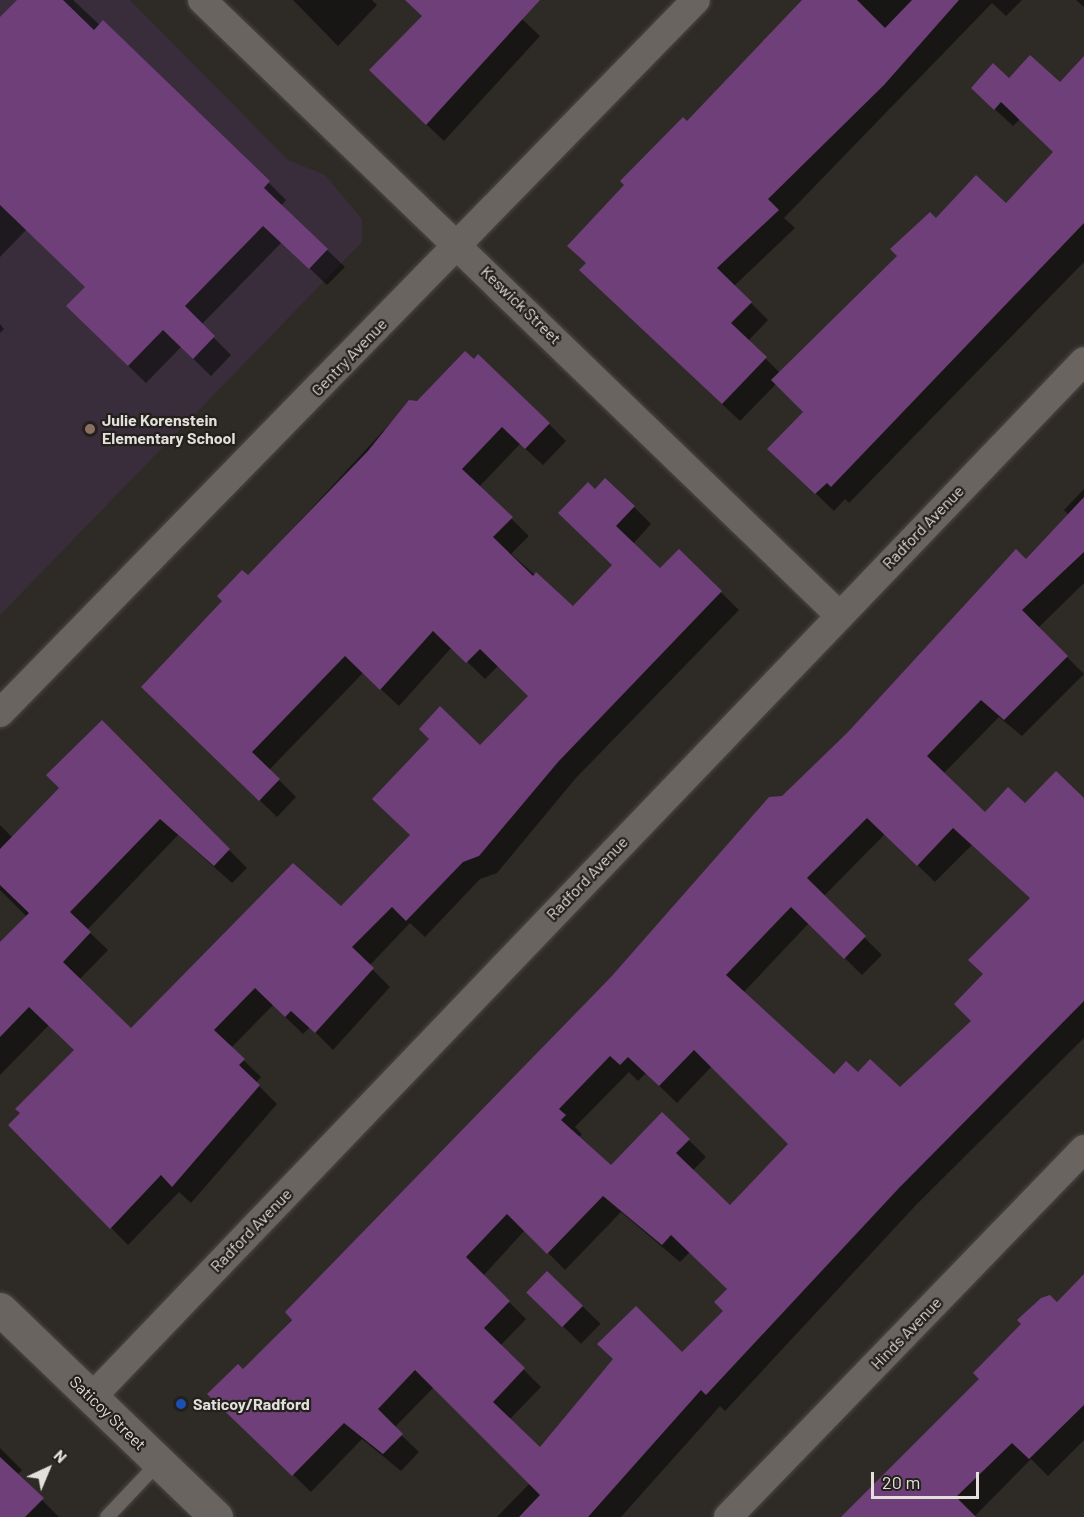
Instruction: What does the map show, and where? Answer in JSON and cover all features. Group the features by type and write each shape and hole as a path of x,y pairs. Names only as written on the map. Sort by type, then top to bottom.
{"main road":[{"name":"Saticoy Street","path":"0,1309 216,1517"}],"street":[{"name":"Keswick Street","path":"202,0 459,245 838,614"},
{"name":"Gentry Avenue","path":"0,713 696,0"},
{"name":"Radford Avenue","path":"92,1398 838,614 1084,361"},
{"name":"Hinds Avenue","path":"728,1517 1084,1149"}],"lane":[{"path":"107,1517 159,1462"}],"shaded area":[{"name":"Julie Korenstein Elementary School","path":"0,0 130,0 288,160 325,175 362,219 362,242 0,615"}],"building":[{"path":"17,0 63,0 94,30 103,20 270,181 264,188 328,249 309,269 263,226 185,306 215,336 193,359 163,330 128,366 66,306 85,287 0,205 0,17"},
{"path":"405,0 540,0 426,125 369,70 422,16"},
{"path":"802,0 857,0 885,28 912,0 959,0 884,85 768,199 779,210 717,268 752,302 731,323 767,357 722,404 579,270 586,263 567,246 624,185 620,181 683,117 687,121"},
{"path":"1030,55 1060,82 1084,56 1084,223 831,487 827,483 815,494 767,449 803,412 771,380 897,256 890,249 930,212 936,218 976,175 1006,203 1053,152 1001,102 994,110 971,88 993,63 1009,78"},
{"path":"465,351 474,359 478,354 550,423 525,449 502,427 462,469 513,517 493,537 533,576 536,572 573,606 612,565 558,513 588,482 595,489 605,478 635,506 616,526 660,568 679,549 722,591 558,762 479,856 463,862 406,921 392,907 352,947 374,968 315,1033 291,1011 285,1017 255,988 214,1030 245,1059 239,1065 260,1085 172,1187 161,1175 110,1229 8,1125 20,1113 15,1109 74,1050 29,1007 0,1037 0,942 29,913 0,885 0,849 59,788 46,775 102,720 230,849 214,866 160,819 70,912 91,932 63,962 131,1028 293,863 341,906 410,835 372,799 429,739 419,729 440,706 480,745 528,696 480,649 466,663 433,631 380,690 345,656 252,752 280,779 259,801 141,687 222,601 217,596 242,570 248,575 368,451 409,400 417,401"},
{"path":"1084,497 1084,552 1022,610 1068,656 1004,720 981,700 927,756 985,812 1008,787 1025,803 1056,771 1084,798 1084,1001 899,1188 706,1395 701,1390 588,1517 519,1517 540,1495 415,1370 378,1409 403,1434 383,1454 344,1423 292,1476 207,1394 238,1364 243,1369 292,1320 285,1312 611,977 769,797 782,796 848,732 1016,549 1026,559","holes":["867,818 917,866 953,828 1030,898 968,960 983,974 954,1004 971,1021 900,1087 870,1059 858,1072 846,1061 834,1074 726,975 791,907 844,959 866,936 807,878","694,1050 788,1144 730,1205 676,1153 690,1139 662,1112 611,1165 561,1120 566,1115 559,1109 610,1056 620,1065 628,1057 659,1086","603,1196 662,1245 671,1235 727,1289 714,1302 723,1311 682,1352 636,1306 597,1344 613,1359 540,1447 493,1402 525,1368 484,1328 510,1301 466,1257 507,1214 547,1254"]},
{"path":"547,1271 583,1306 562,1327 526,1293"},
{"path":"1084,1274 1084,1405 1029,1459 1012,1443 956,1497 976,1517 841,1517 979,1379 973,1373 1021,1324 1017,1320 1041,1298 1050,1295 1057,1302"},
{"path":"0,1457 44,1498 25,1517 0,1517"}],"place":[{"name":"Julie Korenstein Elementary School","path":"90,429"},
{"name":"Saticoy/Radford","path":"181,1404"}]}
